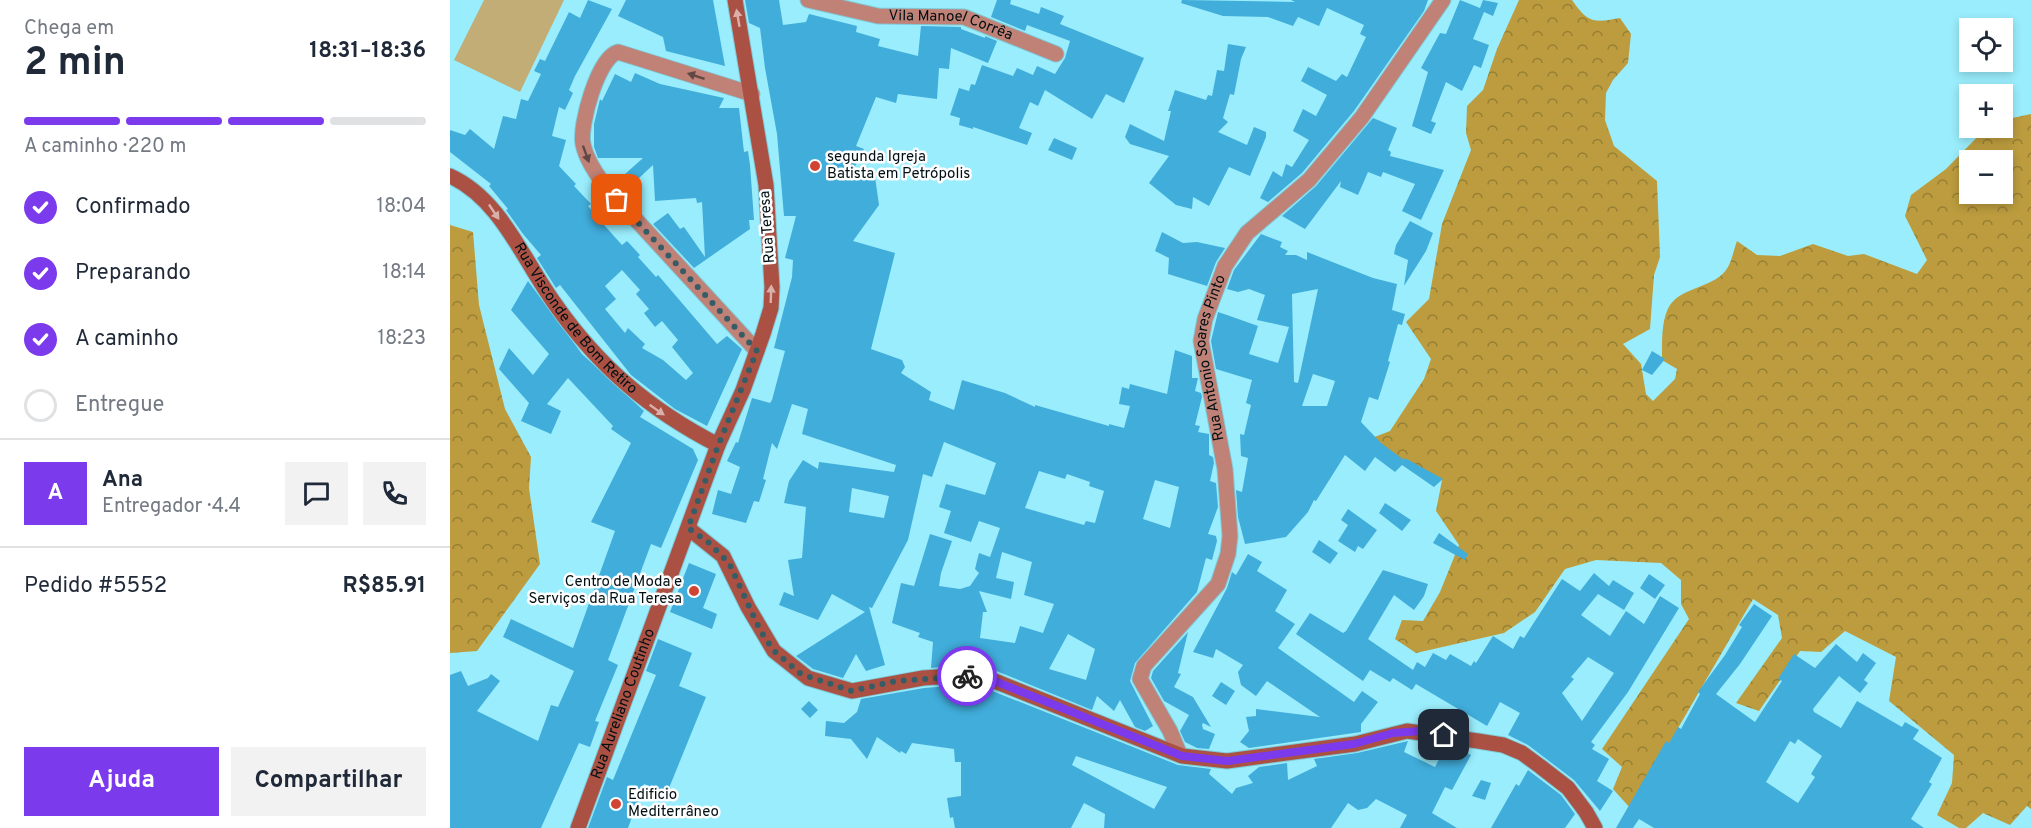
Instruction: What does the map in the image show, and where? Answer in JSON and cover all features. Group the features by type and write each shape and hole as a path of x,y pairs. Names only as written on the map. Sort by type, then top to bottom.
{"main road":[{"name":"Rua Teresa","path":"718,446 757,351 771,308 772,287 766,185 735,0"},
{"name":"Rua Visconde de Bom Retiro","path":"450,176 469,184 490,205 555,304 585,343 631,391 677,424 718,446"},
{"name":"Rua Aureliano Coutinho","path":"578,828 718,446"},
{"path":"688,528 729,563 748,607 774,651 808,678 852,691 923,678 964,675 987,678 1180,755 1205,760 1227,761 1354,744 1407,731 1478,741 1512,749 1541,767 1568,788 1595,828"}],"street":[{"name":"Vila Manoel Corrêa","path":"808,0 878,16 964,17 1056,54"},
{"name":"Rua Antonio Soares Pinto","path":"1180,755 1170,731 1140,679 1144,666 1218,584 1228,554 1230,536 1225,469 1202,350 1205,319 1225,266 1247,233 1316,171 1362,117 1443,0"},
{"path":"752,94 618,52 609,57 600,74 582,128 583,145 591,165 604,185 757,351"}],"green space":[{"path":"1519,0 1572,0 1582,13 1592,20 1620,18 1631,34 1628,63 1613,80 1606,93 1605,120 1614,146 1657,181 1660,257 1654,275 1650,329 1623,344 1641,364 1646,394 1653,401 1675,379 1677,369 1662,360 1664,324 1670,305 1683,294 1723,274 1728,267 1737,241 1757,255 1780,256 1813,244 1848,256 1864,254 1917,274 1927,260 1905,216 1911,195 1946,169 1959,156 1959,204 2013,204 2013,150 1965,150 1976,138 2013,138 2013,118 2031,114 2031,809 2027,806 2010,825 1983,813 1966,828 1959,828 1937,815 1952,783 1954,755 1889,701 1896,657 1845,631 1821,652 1800,651 1759,711 1736,703 1782,638 1778,615 1753,599 1631,809 1613,789 1622,767 1602,749 1689,619 1681,604 1681,580 1661,563 1596,560 1565,569 1535,612 1504,633 1416,653 1395,639 1402,620 1423,621 1440,592 1459,545 1436,511 1442,480 1395,456 1372,438 1390,431 1424,379 1431,359 1406,322 1429,299 1442,224 1471,150 1466,133 1467,106 1483,90 1497,49"},
{"path":"450,225 473,232 479,305 505,409 531,457 529,488 540,564 477,651 450,653"}],"shaded area":[{"path":"484,0 564,0 520,92 454,60"}],"building":[{"path":"588,0 612,9 575,76 569,90 573,93 565,110 559,107 552,136 566,140 559,166 576,184 574,186 591,204 588,206 604,225 622,245 627,241 640,255 638,257 656,277 658,275 717,344 727,336 742,349 707,426 675,409 631,375 560,285 556,288 537,258 541,255 489,186 491,184 450,152 450,130 465,135 470,129 494,149 503,116 516,119 521,99 528,101 541,74 534,71 540,59 545,61 569,12 580,18","holes":["622,270 640,290 636,294 649,309 644,313 655,327 662,321 678,340 672,347 693,373 686,380 663,360 642,348 645,344 628,328 625,333 605,309 616,299 605,286"]},
{"path":"626,0 713,0 725,66 666,51 663,37 618,16"},
{"path":"745,0 779,0 783,25 806,22 809,14 857,26 856,32 880,39 878,46 918,56 921,26 961,27 961,29 997,41 988,63 951,48 949,69 939,68 937,99 898,94 896,103 876,97 856,146 864,149 854,168 875,177 879,205 853,241 895,253 871,349 902,360 905,367 901,373 931,392 929,400 954,410 962,380 1005,393 1035,407 1035,405 1109,426 1109,424 1124,428 1130,406 1119,404 1122,387 1129,389 1130,384 1167,394 1175,350 1192,356 1192,378 1198,378 1195,391 1201,393 1202,397 1195,425 1200,426 1198,432 1209,434 1209,455 1213,457 1214,463 1210,481 1216,483 1218,507 1208,534 1216,536 1217,541 1212,560 1206,558 1197,592 1135,663 1130,681 1153,726 1145,731 1135,727 1120,700 1114,711 1097,696 1092,710 989,668 964,665 931,668 933,642 918,637 920,633 892,623 901,583 914,586 930,534 952,541 939,586 960,589 970,586 979,573 975,569 979,553 990,557 1000,528 979,521 971,542 944,533 951,511 939,507 946,484 985,495 996,463 944,442 932,477 923,474 908,540 872,608 869,607 885,665 866,671 856,654 843,678 813,669 796,656 865,612 832,594 818,620 779,605 784,592 794,596 788,560 802,558 806,507 784,503 789,481 803,460 818,469 819,462 894,472 896,465 802,434 808,409 792,404 777,449 772,443 763,479 766,480 759,502 754,501 746,523 712,514 718,490 731,494 740,467 727,461 736,442 738,443 752,398 770,403 772,400 785,351 774,348 792,277 793,260 785,258 796,216 784,216 777,134 760,28 749,23","holes":["1039,471 1065,479 1067,474 1090,482 1089,486 1104,491 1095,523 1086,521 1084,525 1025,508","1155,480 1179,487 1170,528 1143,519","852,488 889,496 884,518 849,512","1002,552 1032,562 1024,595 1054,604 1043,633 1020,626 1015,643 980,638 983,612 987,612 979,591 1011,599 1014,582 996,578","1068,634 1095,649 1086,680 1049,669"]},
{"path":"997,0 1011,0 1010,4 1039,14 1041,7 1064,16 1060,24 1144,58 1124,103 1106,94 1092,119 1045,90 1038,106 1030,102 1019,128 1032,133 1027,145 973,127 973,129 959,125 960,118 950,115 959,88 969,91 971,84 975,85 982,65 1013,76 1017,68 1033,75 1037,66 1055,74 1065,58 1070,41 1027,25 1025,31 991,17"},
{"path":"1182,0 1295,2 1291,0 1428,0 1424,11 1354,111 1302,173 1268,202 1260,198 1273,171 1282,177 1286,164 1292,167 1309,140 1293,131 1303,109 1316,116 1327,95 1301,81 1308,67 1336,81 1342,74 1347,77 1366,37 1360,34 1364,25 1327,8 1319,26 1298,17 1293,26 1268,17 1223,16 1181,3"},
{"path":"1460,0 1480,8 1483,0 1498,3 1493,16 1484,12 1473,39 1489,45 1481,68 1474,65 1462,91 1446,82 1431,121 1436,123 1431,134 1412,126 1428,72 1421,68 1440,33 1446,34"},
{"path":"1228,44 1246,47 1241,59 1234,95 1230,94 1223,118 1228,122 1218,132 1247,145 1254,127 1266,132 1266,137 1250,176 1229,167 1209,206 1193,197 1192,209 1176,205 1149,183 1169,156 1130,144 1125,137 1130,124 1164,141 1171,111 1168,111 1175,90 1206,100 1208,95 1212,96 1217,70 1224,71"},
{"path":"635,73 660,84 724,98 719,108 739,108 744,152 748,151 750,165 754,220 749,220 750,229 694,268 653,224 668,213 680,229 684,227 705,257 702,202 697,203 696,198 655,201 653,165 624,192 615,183 643,158 598,158 594,147 594,124 600,99 602,101 615,74 631,82"},
{"path":"1373,118 1397,128 1388,150 1391,152 1390,156 1444,170 1421,220 1402,211 1415,184 1383,172 1381,177 1368,172 1358,195 1340,187 1341,181 1305,229 1282,216 1316,186"},
{"path":"1054,138 1077,148 1072,160 1048,150"},
{"path":"1410,221 1433,233 1426,251 1404,286 1408,260 1394,254 1396,245"},
{"path":"1162,232 1183,243 1197,242 1225,248 1216,262 1207,286 1168,274 1169,258 1155,251"},
{"path":"1261,234 1282,242 1280,247 1288,251 1285,255 1296,255 1307,260 1307,252 1373,278 1397,284 1392,310 1405,314 1402,325 1398,324 1388,361 1390,362 1378,400 1369,397 1361,422 1381,443 1404,460 1405,458 1443,479 1434,487 1402,465 1395,472 1375,457 1365,471 1345,455 1316,501 1314,500 1308,512 1286,537 1245,544 1238,517 1236,490 1242,492 1248,458 1241,456 1240,434 1244,435 1251,405 1246,403 1252,380 1216,369 1211,341 1218,312 1258,326 1249,354 1278,363 1289,327 1257,320 1265,295 1249,289 1238,292 1227,289 1234,270","holes":["1318,289 1298,383 1294,382 1292,294","1313,374 1335,381 1327,406 1302,406"]},
{"path":"528,281 582,354 644,411 640,417 693,449 698,460 661,548 651,544 608,660 618,665 595,721 599,722 590,747 579,743 541,828 450,828 450,675 461,671 468,686 488,678 491,674 500,681 477,711 538,741 551,705 558,707 574,671 503,637 511,619 573,648 615,531 591,522 631,443 611,429 613,426 568,378 547,404 561,411 551,434 521,421 529,403 499,369 509,348 533,375 549,354 511,310"},
{"path":"1652,351 1665,359 1652,375 1642,370"},
{"path":"1385,503 1411,520 1402,531 1379,513"},
{"path":"1348,509 1377,530 1363,549 1358,546 1355,552 1338,541 1348,525 1341,520"},
{"path":"1439,533 1468,554 1465,560 1433,543"},
{"path":"1319,540 1338,553 1330,564 1312,552"},
{"path":"1248,554 1262,562 1257,571 1287,590 1275,611 1295,624 1278,648 1354,702 1362,691 1378,702 1361,724 1361,732 1249,748 1240,742 1249,731 1246,717 1256,716 1256,709 1320,717 1267,681 1256,696 1241,685 1238,672 1243,665 1216,649 1213,658 1193,652 1227,588 1232,572 1236,575"},
{"name":"Centro de Moda e Serviços da Rua Teresa","path":"689,563 716,574 703,608 717,614 712,629 670,612"},
{"path":"1383,570 1428,584 1424,596 1414,610 1394,595 1368,639 1413,670 1417,662 1425,667 1433,653 1446,660 1450,654 1471,666 1474,661 1476,663 1493,636 1513,649 1520,636 1524,638 1562,579 1580,591 1594,573 1609,586 1613,580 1634,593 1624,610 1598,594 1581,615 1610,636 1626,611 1644,624 1660,596 1679,608 1628,692 1591,742 1595,745 1592,749 1609,759 1597,781 1613,791 1600,811 1574,780 1528,745 1508,735 1520,713 1500,702 1487,726 1416,684 1412,690 1393,678 1390,682 1370,670 1363,681 1296,634 1310,613 1343,633","holes":["1588,657 1614,673 1582,721 1562,693 1574,679 1571,677"]},
{"path":"1649,574 1665,585 1655,599 1640,588"},
{"path":"1754,604 1772,616 1740,664 1716,694 1755,722 1782,681 1778,679 1794,654 1815,668 1836,644 1857,662 1863,653 1876,663 1864,680 1868,683 1860,693 1839,676 1813,709 1814,712 1841,728 1857,701 1902,727 1905,722 1919,730 1913,739 1942,758 1929,782 1932,784 1911,819 1924,828 1654,828 1639,819 1633,828 1616,828 1666,741 1669,743 1678,727 1681,729 1700,694 1698,692 1742,627 1739,625","holes":["1798,739 1822,756 1811,774 1815,777 1798,803 1766,782 1790,741 1795,744"]},
{"path":"1188,632 1178,673 1181,674 1174,687 1193,697 1211,727 1203,723 1203,729 1215,734 1209,749 1197,748 1185,742 1180,731 1189,715 1164,701 1151,678 1153,671"},
{"path":"658,639 692,653 679,686 706,697 667,793 644,784 628,828 588,828 607,777 613,780 656,675 646,671"},
{"path":"1221,682 1235,691 1226,705 1212,696"},
{"path":"964,685 985,688 1178,765 1211,769 1209,774 1232,794 1236,788 1253,783 1248,776 1259,767 1287,763 1288,780 1317,766 1314,759 1357,753 1408,741 1404,752 1435,767 1446,746 1458,748 1471,755 1452,790 1445,787 1432,813 1457,828 1400,828 1407,815 1376,799 1367,808 1358,810 1348,803 1331,828 1104,828 1105,814 1084,803 1071,828 955,828 953,817 950,818 947,798 961,796 961,762 955,762 954,749 912,743 906,754 901,751 900,753 877,737 867,759 851,739 825,736 826,721 844,723 857,712 861,699 924,688","holes":["1076,756 1167,787 1154,809 1072,765"]},
{"path":"809,701 818,710 810,718 801,709"},
{"path":"1528,770 1561,795 1575,814 1565,828 1491,828 1516,784 1519,786"},
{"path":"1481,780 1491,783 1485,800 1472,796"}],"way so far":[{"path":"617,200 757,351 743,390 718,446 688,528 708,542 729,563 748,607 774,651 808,678 852,691 896,681 967,676"}],"place":[{"name":"segunda Igreja Batista em Petrópolis","path":"815,166"},
{"name":"Centro de Moda e Serviços da Rua Teresa","path":"694,591"},
{"name":"Edificio Mediterrâneo","path":"616,804"}],"route":[{"path":"967,676 987,678 1182,756 1205,760 1227,761 1354,744 1407,731 1444,735"}]}
